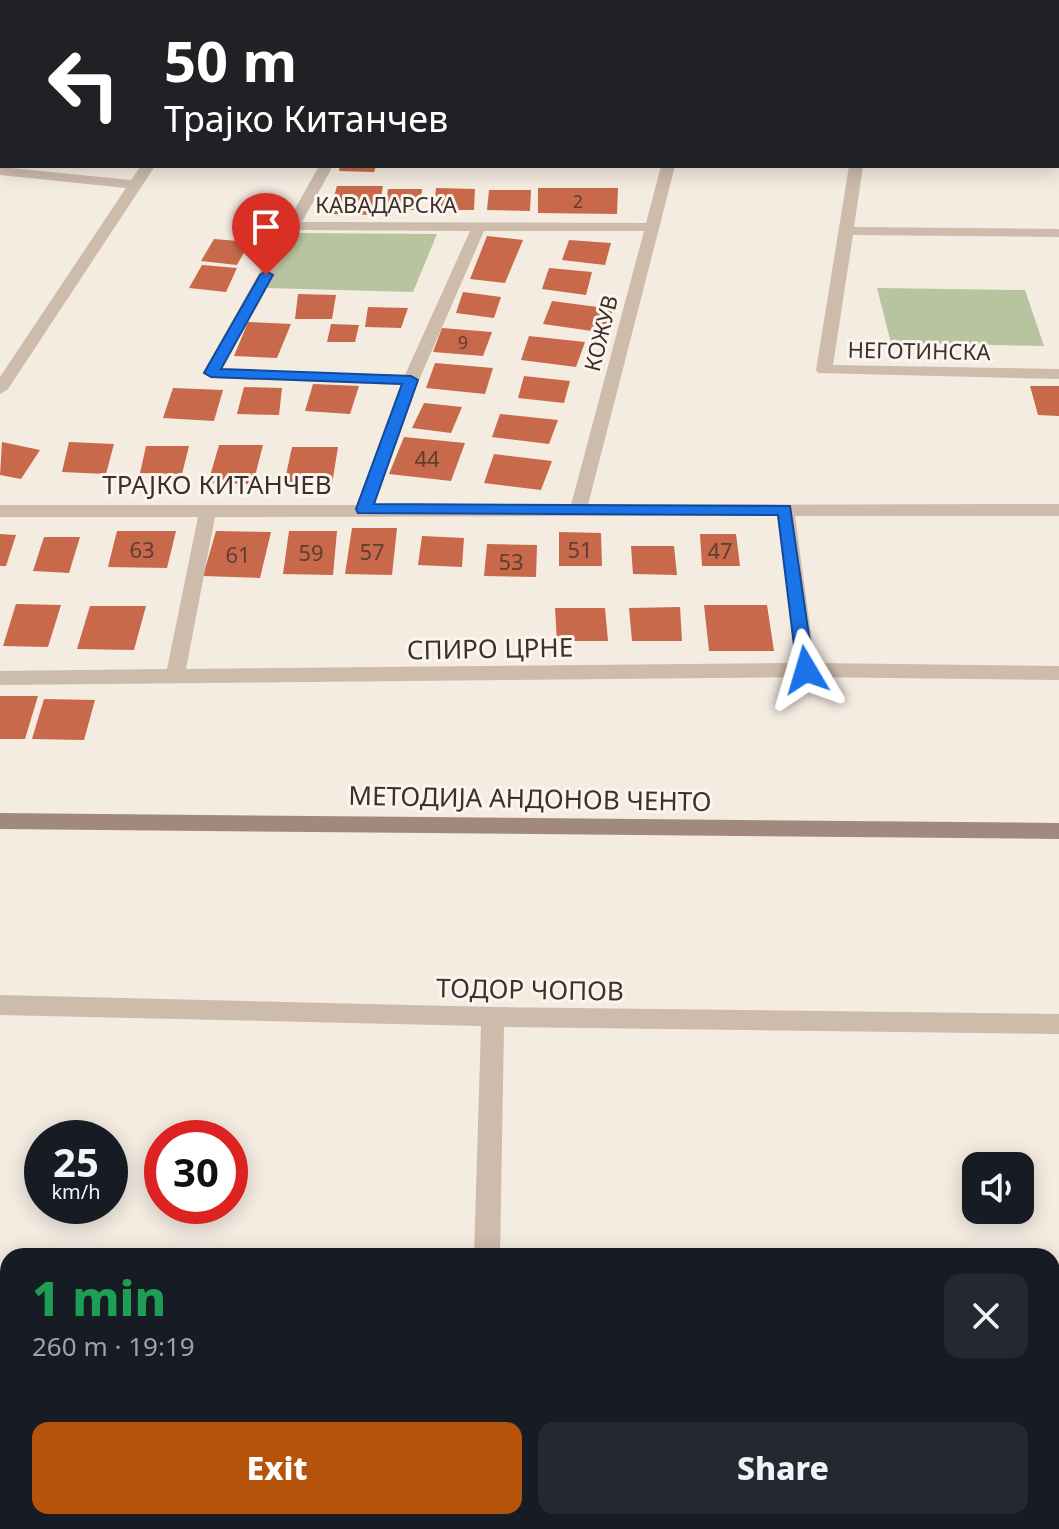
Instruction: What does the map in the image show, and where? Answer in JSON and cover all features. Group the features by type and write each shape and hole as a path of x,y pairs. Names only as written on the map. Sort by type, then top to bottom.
{"main road":[{"name":"МЕТОДИЈА АНДОНОВ ЧЕНТО","path":"0,821 1059,831"}],"street":[{"path":"0,389 147,168"},
{"name":"КАВАДАРСКА","path":"325,168 211,373 411,380"},
{"name":"КОЖУВ","path":"578,511 667,168"},
{"name":"НЕГОТИНСКА","path":"856,168 824,370 1059,374"},
{"path":"0,171 135,185"},
{"name":"КАВАДАРСКА","path":"294,226 650,227"},
{"name":"КАВАДАРСКА","path":"364,509 411,380 479,226"},
{"path":"846,231 1059,233"},
{"path":"785,509 806,670"},
{"path":"175,678 208,510"},
{"name":"ТРАЈКО КИТАНЧЕВ","path":"0,511 1059,510"},
{"name":"СПИРО ЦРНЕ","path":"0,678 806,670 1059,673"},
{"name":"ТОДОР ЧОПОВ","path":"0,1005 493,1017 1059,1024"},
{"path":"487,1248 493,1017"}],"green space":[{"path":"296,233 437,234 413,292 266,288"},
{"path":"877,288 1025,290 1044,346 891,343"}],"building":[{"path":"340,168 375,168 374,172 339,171"},
{"path":"337,186 383,186 378,215 329,214"},
{"path":"436,188 475,189 474,210 434,210"},
{"path":"538,188 618,188 617,214 538,213"},
{"path":"388,189 422,189 420,210 385,210"},
{"path":"489,190 531,190 530,211 487,210"},
{"path":"487,236 523,240 505,283 470,279"},
{"path":"214,239 250,242 237,265 201,261"},
{"path":"569,240 611,243 605,265 562,260"},
{"path":"202,265 237,268 226,292 189,288"},
{"path":"549,268 592,272 586,295 542,289"},
{"path":"463,292 501,297 494,318 456,313"},
{"path":"298,294 336,295 332,319 295,319"},
{"path":"552,301 613,309 606,333 543,324"},
{"path":"368,307 408,308 401,328 365,327"},
{"path":"248,322 291,324 277,358 234,356"},
{"path":"331,324 359,325 355,342 327,342"},
{"path":"442,328 492,332 483,356 433,352"},
{"path":"529,336 585,342 576,367 521,360"},
{"path":"435,363 493,368 485,394 426,388"},
{"path":"524,376 570,381 564,403 518,398"},
{"path":"313,384 359,386 350,414 305,411"},
{"path":"1030,386 1059,386 1059,416 1038,415"},
{"path":"244,387 282,388 279,415 237,414"},
{"path":"173,388 223,390 214,421 163,418"},
{"path":"424,403 462,407 451,433 412,428"},
{"path":"500,414 558,420 549,444 492,437"},
{"path":"404,437 465,443 451,481 389,474"},
{"path":"2,442 40,450 21,479 0,475"},
{"path":"69,442 114,444 106,474 62,472"},
{"path":"219,445 263,445 253,484 208,483"},
{"path":"146,446 189,446 182,474 140,473"},
{"path":"292,447 338,447 332,484 284,484"},
{"path":"494,454 552,461 541,490 484,483"},
{"path":"352,528 397,528 392,575 345,574"},
{"path":"117,531 176,531 167,568 108,567"},
{"path":"216,531 271,532 260,578 203,576"},
{"path":"289,531 337,531 333,575 283,574"},
{"path":"559,532 601,533 602,566 559,566"},
{"path":"0,534 16,535 6,566 0,566"},
{"path":"700,534 736,534 740,566 702,566"},
{"path":"422,536 464,538 462,567 418,565"},
{"path":"44,537 80,537 69,573 33,571"},
{"path":"487,544 537,545 536,577 484,576"},
{"path":"631,546 674,546 677,575 633,574"},
{"path":"16,604 61,605 48,647 3,646"},
{"path":"704,605 767,605 774,651 709,651"},
{"path":"90,606 146,606 134,650 77,649"},
{"path":"680,607 682,641 632,641 629,608"},
{"path":"555,608 605,608 608,641 557,641"},
{"path":"0,696 38,696 25,739 0,739"},
{"path":"44,699 95,700 84,740 32,739"}],"route":[{"path":"266,275 211,373 411,380 364,509 785,509 806,670"}]}
